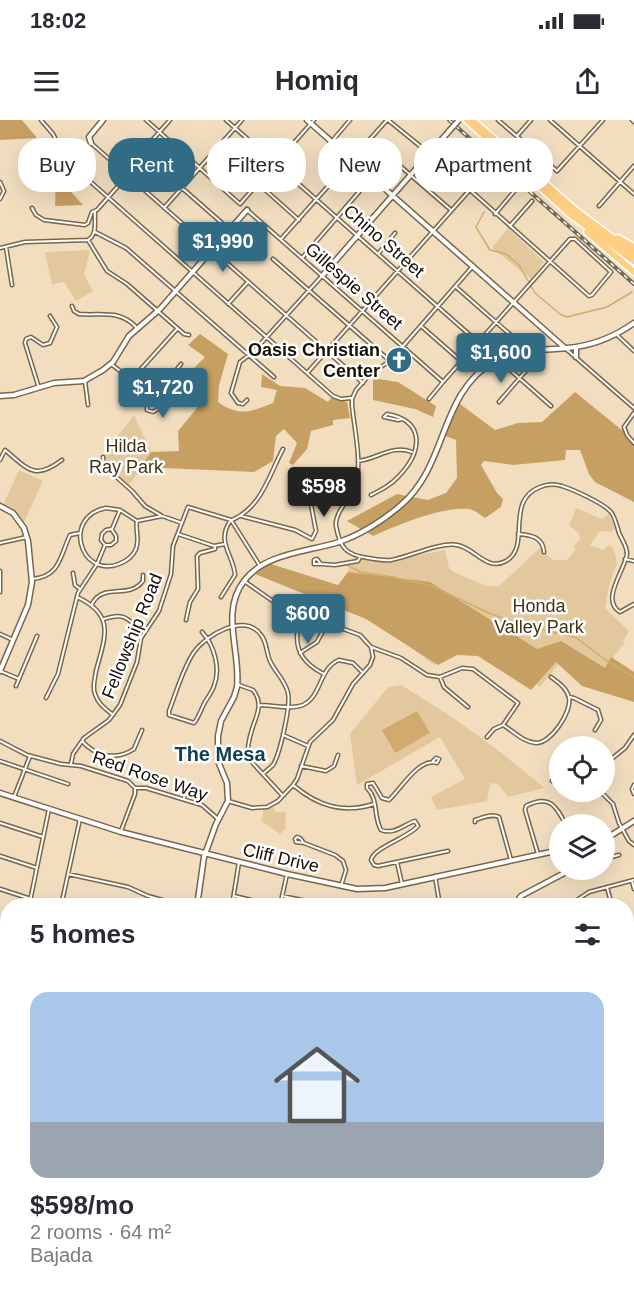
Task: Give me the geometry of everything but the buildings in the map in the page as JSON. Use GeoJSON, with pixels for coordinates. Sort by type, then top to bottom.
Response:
{"type":"FeatureCollection","features":[{"type":"Feature","properties":{"kind":"highway"},"geometry":{"type":"LineString","coordinates":[[467,120],[570,214],[596,241],[634,272]]}},
{"type":"Feature","properties":{"kind":"highway"},"geometry":{"type":"LineString","coordinates":[[473,120],[594,225],[634,254]]}},
{"type":"Feature","properties":{"kind":"highway"},"geometry":{"type":"LineString","coordinates":[[570,214],[634,261]]}},
{"type":"Feature","properties":{"kind":"highway"},"geometry":{"type":"LineString","coordinates":[[594,225],[634,248]]}},
{"type":"Feature","properties":{"kind":"main road"},"geometry":{"type":"LineString","coordinates":[[322,276],[459,120]]}},
{"type":"Feature","properties":{"kind":"main road"},"geometry":{"type":"LineString","coordinates":[[90,138],[102,121]]}},
{"type":"Feature","properties":{"kind":"main road"},"geometry":{"type":"LineString","coordinates":[[311,121],[328,138]]}},
{"type":"Feature","properties":{"kind":"main road"},"geometry":{"type":"LineString","coordinates":[[389,192],[566,348]]}},
{"type":"Feature","properties":{"kind":"main road"},"geometry":{"type":"LineString","coordinates":[[0,396],[55,383],[85,381],[98,374],[111,364],[129,336],[158,311],[247,210]]}},
{"type":"Feature","properties":{"kind":"main road"},"geometry":{"type":"LineString","coordinates":[[198,898],[206,853],[218,819],[228,801],[227,783],[218,757],[219,725],[234,697],[237,685],[232,626],[234,602],[244,581],[260,566],[276,559],[341,541],[390,513],[412,495],[431,464],[456,401],[477,375],[499,361],[524,350],[576,347],[608,337],[612,333],[616,334],[634,323]]}},
{"type":"Feature","properties":{"kind":"main road"},"geometry":{"type":"LineString","coordinates":[[553,349],[556,345],[555,338]]}},
{"type":"Feature","properties":{"kind":"main road"},"geometry":{"type":"LineString","coordinates":[[576,347],[576,357]]}},
{"type":"Feature","properties":{"kind":"main road"},"geometry":{"type":"LineString","coordinates":[[0,506],[20,520],[27,537],[32,579],[28,605],[0,671]]}},
{"type":"Feature","properties":{"kind":"main road","name":"Cliff Drive"},"geometry":{"type":"LineString","coordinates":[[0,795],[14,797],[121,832],[287,874],[341,886],[372,890],[549,852]]}},
{"type":"Feature","properties":{"kind":"main road"},"geometry":{"type":"LineString","coordinates":[[615,832],[634,821]]}},
{"type":"Feature","properties":{"kind":"main road"},"geometry":{"type":"LineString","coordinates":[[520,898],[551,880]]}},
{"type":"Feature","properties":{"kind":"street"},"geometry":{"type":"LineString","coordinates":[[41,120],[53,134],[64,158],[107,197],[336,398],[352,399]]}},
{"type":"Feature","properties":{"kind":"street"},"geometry":{"type":"LineString","coordinates":[[146,120],[207,174]]}},
{"type":"Feature","properties":{"kind":"street"},"geometry":{"type":"LineString","coordinates":[[154,138],[170,120]]}},
{"type":"Feature","properties":{"kind":"street","name":"Chino Street"},"geometry":{"type":"LineString","coordinates":[[226,120],[246,138]]}},
{"type":"Feature","properties":{"kind":"street"},"geometry":{"type":"LineString","coordinates":[[226,138],[242,120]]}},
{"type":"Feature","properties":{"kind":"street"},"geometry":{"type":"LineString","coordinates":[[335,138],[350,120]]}},
{"type":"Feature","properties":{"kind":"street"},"geometry":{"type":"LineString","coordinates":[[372,138],[388,120],[414,141]]}},
{"type":"Feature","properties":{"kind":"street"},"geometry":{"type":"LineString","coordinates":[[498,120],[557,171],[603,120]]}},
{"type":"Feature","properties":{"kind":"street"},"geometry":{"type":"LineString","coordinates":[[516,136],[531,120]]}},
{"type":"Feature","properties":{"kind":"street"},"geometry":{"type":"LineString","coordinates":[[550,120],[634,194]]}},
{"type":"Feature","properties":{"kind":"street"},"geometry":{"type":"LineString","coordinates":[[297,138],[311,121]]}},
{"type":"Feature","properties":{"kind":"street"},"geometry":{"type":"LineString","coordinates":[[96,147],[108,158]]}},
{"type":"Feature","properties":{"kind":"street"},"geometry":{"type":"LineString","coordinates":[[195,174],[207,160]]}},
{"type":"Feature","properties":{"kind":"street"},"geometry":{"type":"LineString","coordinates":[[599,206],[634,166]]}},
{"type":"Feature","properties":{"kind":"street"},"geometry":{"type":"LineString","coordinates":[[402,168],[451,210]]}},
{"type":"Feature","properties":{"kind":"street"},"geometry":{"type":"LineString","coordinates":[[0,182],[4,191],[0,199]]}},
{"type":"Feature","properties":{"kind":"street","name":"Chino Street"},"geometry":{"type":"LineString","coordinates":[[306,191],[550,406]]}},
{"type":"Feature","properties":{"kind":"street"},"geometry":{"type":"LineString","coordinates":[[32,208],[41,219],[84,226],[88,223],[91,213],[112,192]]}},
{"type":"Feature","properties":{"kind":"street"},"geometry":{"type":"LineString","coordinates":[[146,192],[363,383]]}},
{"type":"Feature","properties":{"kind":"street"},"geometry":{"type":"LineString","coordinates":[[164,208],[178,192]]}},
{"type":"Feature","properties":{"kind":"street"},"geometry":{"type":"LineString","coordinates":[[187,192],[230,230]]}},
{"type":"Feature","properties":{"kind":"street"},"geometry":{"type":"LineString","coordinates":[[227,192],[240,204],[250,192]]}},
{"type":"Feature","properties":{"kind":"street"},"geometry":{"type":"LineString","coordinates":[[268,192],[299,220]]}},
{"type":"Feature","properties":{"kind":"street"},"geometry":{"type":"LineString","coordinates":[[281,239],[323,192]]}},
{"type":"Feature","properties":{"kind":"street"},"geometry":{"type":"LineString","coordinates":[[302,258],[358,192]]}},
{"type":"Feature","properties":{"kind":"street"},"geometry":{"type":"LineString","coordinates":[[307,373],[466,192]]}},
{"type":"Feature","properties":{"kind":"street"},"geometry":{"type":"LineString","coordinates":[[429,399],[478,342],[534,280],[549,262],[570,239],[575,239],[611,273],[590,296],[549,262],[470,192]]}},
{"type":"Feature","properties":{"kind":"street"},"geometry":{"type":"LineString","coordinates":[[495,214],[514,192]]}},
{"type":"Feature","properties":{"kind":"street"},"geometry":{"type":"LineString","coordinates":[[509,227],[531,201]]}},
{"type":"Feature","properties":{"kind":"street","name":"Gillespie Street"},"geometry":{"type":"LineString","coordinates":[[247,210],[443,382]]}},
{"type":"Feature","properties":{"kind":"street"},"geometry":{"type":"LineString","coordinates":[[0,248],[25,242],[88,240],[95,232],[95,211]]}},
{"type":"Feature","properties":{"kind":"street"},"geometry":{"type":"LineString","coordinates":[[95,232],[126,248],[274,378]]}},
{"type":"Feature","properties":{"kind":"street"},"geometry":{"type":"LineString","coordinates":[[378,254],[395,233]]}},
{"type":"Feature","properties":{"kind":"street"},"geometry":{"type":"LineString","coordinates":[[88,240],[107,271],[127,284],[177,329],[189,335]]}},
{"type":"Feature","properties":{"kind":"street"},"geometry":{"type":"LineString","coordinates":[[6,247],[12,285]]}},
{"type":"Feature","properties":{"kind":"street"},"geometry":{"type":"LineString","coordinates":[[273,259],[390,361]]}},
{"type":"Feature","properties":{"kind":"street"},"geometry":{"type":"LineString","coordinates":[[473,266],[390,361],[372,373],[352,399],[358,472],[355,485],[336,519],[341,541],[348,552],[360,557],[390,560],[458,545],[474,552],[486,562],[498,564],[507,560],[517,549],[520,510],[528,495],[544,485],[562,486],[611,512],[625,544],[625,559],[612,597],[618,612],[634,604]]}},
{"type":"Feature","properties":{"kind":"street"},"geometry":{"type":"LineString","coordinates":[[247,400],[243,404],[231,396],[238,365],[322,276]]}},
{"type":"Feature","properties":{"kind":"street"},"geometry":{"type":"LineString","coordinates":[[228,304],[248,282]]}},
{"type":"Feature","properties":{"kind":"street"},"geometry":{"type":"LineString","coordinates":[[455,286],[522,345],[524,350]]}},
{"type":"Feature","properties":{"kind":"street"},"geometry":{"type":"LineString","coordinates":[[72,306],[79,314],[108,313],[121,316],[137,328]]}},
{"type":"Feature","properties":{"kind":"street"},"geometry":{"type":"LineString","coordinates":[[39,388],[25,343],[31,337],[43,345],[50,343],[57,327],[50,316]]}},
{"type":"Feature","properties":{"kind":"street"},"geometry":{"type":"LineString","coordinates":[[421,326],[461,362]]}},
{"type":"Feature","properties":{"kind":"street"},"geometry":{"type":"LineString","coordinates":[[130,380],[177,329]]}},
{"type":"Feature","properties":{"kind":"street"},"geometry":{"type":"LineString","coordinates":[[616,334],[634,351]]}},
{"type":"Feature","properties":{"kind":"street"},"geometry":{"type":"LineString","coordinates":[[566,348],[634,408]]}},
{"type":"Feature","properties":{"kind":"street"},"geometry":{"type":"LineString","coordinates":[[499,402],[537,358],[537,349]]}},
{"type":"Feature","properties":{"kind":"street"},"geometry":{"type":"LineString","coordinates":[[111,364],[130,380],[147,403],[147,410],[153,412],[167,404],[180,402],[186,396]]}},
{"type":"Feature","properties":{"kind":"street"},"geometry":{"type":"LineString","coordinates":[[147,403],[152,401],[181,364]]}},
{"type":"Feature","properties":{"kind":"street"},"geometry":{"type":"LineString","coordinates":[[85,381],[88,405]]}},
{"type":"Feature","properties":{"kind":"street"},"geometry":{"type":"LineString","coordinates":[[634,413],[624,427],[634,443]]}},
{"type":"Feature","properties":{"kind":"street"},"geometry":{"type":"LineString","coordinates":[[371,495],[398,478],[413,452],[417,440],[416,431],[411,424],[402,418],[399,416],[387,414],[384,417],[398,420],[402,418]]}},
{"type":"Feature","properties":{"kind":"street"},"geometry":{"type":"LineString","coordinates":[[630,418],[634,421]]}},
{"type":"Feature","properties":{"kind":"street"},"geometry":{"type":"LineString","coordinates":[[221,597],[234,577],[234,569],[225,544],[227,526],[231,520],[249,509],[264,492],[283,449]]}},
{"type":"Feature","properties":{"kind":"street"},"geometry":{"type":"LineString","coordinates":[[358,460],[372,459],[393,450],[402,449],[413,452]]}},
{"type":"Feature","properties":{"kind":"street"},"geometry":{"type":"LineString","coordinates":[[0,460],[3,451],[6,450],[27,469],[41,472],[62,460]]}},
{"type":"Feature","properties":{"kind":"street"},"geometry":{"type":"LineString","coordinates":[[103,457],[102,463],[105,467],[145,506],[162,516],[182,523],[188,507],[231,520],[260,566]]}},
{"type":"Feature","properties":{"kind":"street"},"geometry":{"type":"LineString","coordinates":[[309,494],[316,531],[312,539],[315,549]]}},
{"type":"Feature","properties":{"kind":"street"},"geometry":{"type":"LineString","coordinates":[[312,502],[330,499]]}},
{"type":"Feature","properties":{"kind":"street"},"geometry":{"type":"LineString","coordinates":[[137,521],[138,543],[133,555],[127,560],[115,566],[97,564],[83,551],[80,533],[83,523],[94,512],[106,508],[120,510],[137,521],[162,516]]}},
{"type":"Feature","properties":{"kind":"street"},"geometry":{"type":"LineString","coordinates":[[112,529],[120,510]]}},
{"type":"Feature","properties":{"kind":"street"},"geometry":{"type":"LineString","coordinates":[[240,516],[295,530],[312,539]]}},
{"type":"Feature","properties":{"kind":"street","name":"Fellowship Road"},"geometry":{"type":"LineString","coordinates":[[71,764],[73,754],[82,741],[113,715],[129,681],[136,662],[140,640],[158,614],[172,570],[172,552],[182,523]]}},
{"type":"Feature","properties":{"kind":"street"},"geometry":{"type":"LineString","coordinates":[[105,545],[101,539],[102,534],[112,529]]}},
{"type":"Feature","properties":{"kind":"street"},"geometry":{"type":"LineString","coordinates":[[105,545],[111,545],[116,540],[112,529]]}},
{"type":"Feature","properties":{"kind":"street"},"geometry":{"type":"LineString","coordinates":[[32,579],[46,576],[53,571],[70,535],[80,533]]}},
{"type":"Feature","properties":{"kind":"street"},"geometry":{"type":"LineString","coordinates":[[178,534],[215,546],[225,544]]}},
{"type":"Feature","properties":{"kind":"street"},"geometry":{"type":"LineString","coordinates":[[518,534],[539,540],[544,552]]}},
{"type":"Feature","properties":{"kind":"street"},"geometry":{"type":"LineString","coordinates":[[0,543],[27,537]]}},
{"type":"Feature","properties":{"kind":"street"},"geometry":{"type":"LineString","coordinates":[[46,698],[58,674],[80,589],[97,564],[105,545]]}},
{"type":"Feature","properties":{"kind":"street"},"geometry":{"type":"LineString","coordinates":[[186,620],[190,602],[198,586],[197,556],[215,549],[215,546]]}},
{"type":"Feature","properties":{"kind":"street"},"geometry":{"type":"LineString","coordinates":[[321,564],[356,562],[360,557]]}},
{"type":"Feature","properties":{"kind":"street"},"geometry":{"type":"LineString","coordinates":[[625,559],[634,561]]}},
{"type":"Feature","properties":{"kind":"street"},"geometry":{"type":"LineString","coordinates":[[0,572],[0,591]]}},
{"type":"Feature","properties":{"kind":"street"},"geometry":{"type":"LineString","coordinates":[[73,573],[75,585],[80,589]]}},
{"type":"Feature","properties":{"kind":"street"},"geometry":{"type":"LineString","coordinates":[[92,604],[102,594],[128,592],[136,589],[143,575]]}},
{"type":"Feature","properties":{"kind":"street"},"geometry":{"type":"LineString","coordinates":[[244,581],[280,606],[328,622],[362,637],[371,646],[401,658],[427,675],[440,677],[462,668],[471,668],[520,703],[503,725],[494,729],[487,737]]}},
{"type":"Feature","properties":{"kind":"street"},"geometry":{"type":"LineString","coordinates":[[77,597],[92,604],[104,619],[105,633],[94,690],[100,703],[113,715]]}},
{"type":"Feature","properties":{"kind":"street"},"geometry":{"type":"LineString","coordinates":[[302,613],[296,635],[300,652],[315,669],[324,674]]}},
{"type":"Feature","properties":{"kind":"street"},"geometry":{"type":"LineString","coordinates":[[104,619],[115,615],[124,616],[145,632]]}},
{"type":"Feature","properties":{"kind":"street"},"geometry":{"type":"LineString","coordinates":[[300,652],[317,642],[328,622]]}},
{"type":"Feature","properties":{"kind":"street"},"geometry":{"type":"LineString","coordinates":[[202,632],[208,640],[214,653],[216,680],[196,722],[191,724],[171,717],[169,711],[193,654],[208,640],[222,629],[232,626],[251,627],[263,637],[269,659],[286,687],[288,706],[274,763],[262,774]]}},
{"type":"Feature","properties":{"kind":"street"},"geometry":{"type":"LineString","coordinates":[[0,634],[13,640]]}},
{"type":"Feature","properties":{"kind":"street"},"geometry":{"type":"LineString","coordinates":[[16,686],[37,636]]}},
{"type":"Feature","properties":{"kind":"street"},"geometry":{"type":"LineString","coordinates":[[228,801],[257,808],[271,805],[283,796],[293,785],[312,739],[333,720],[352,684],[372,660],[371,646]]}},
{"type":"Feature","properties":{"kind":"street"},"geometry":{"type":"LineString","coordinates":[[260,705],[302,705],[309,701],[333,663],[343,660],[353,663],[363,673]]}},
{"type":"Feature","properties":{"kind":"street"},"geometry":{"type":"LineString","coordinates":[[0,671],[19,679]]}},
{"type":"Feature","properties":{"kind":"street"},"geometry":{"type":"LineString","coordinates":[[440,677],[444,687],[468,706]]}},
{"type":"Feature","properties":{"kind":"street"},"geometry":{"type":"LineString","coordinates":[[551,677],[563,687],[569,697],[598,710],[601,720],[595,730]]}},
{"type":"Feature","properties":{"kind":"street"},"geometry":{"type":"LineString","coordinates":[[237,685],[253,690],[260,705],[249,740],[247,758]]}},
{"type":"Feature","properties":{"kind":"street"},"geometry":{"type":"LineString","coordinates":[[503,725],[526,741],[544,741],[551,736],[566,713],[569,697]]}},
{"type":"Feature","properties":{"kind":"street"},"geometry":{"type":"LineString","coordinates":[[82,741],[94,753],[107,756],[119,755],[134,749],[142,730]]}},
{"type":"Feature","properties":{"kind":"street"},"geometry":{"type":"LineString","coordinates":[[282,735],[308,746]]}},
{"type":"Feature","properties":{"kind":"street"},"geometry":{"type":"LineString","coordinates":[[615,756],[625,748],[634,735]]}},
{"type":"Feature","properties":{"kind":"street"},"geometry":{"type":"LineString","coordinates":[[0,741],[30,756],[71,764]]}},
{"type":"Feature","properties":{"kind":"street"},"geometry":{"type":"LineString","coordinates":[[301,766],[326,771],[334,766],[338,755]]}},
{"type":"Feature","properties":{"kind":"street"},"geometry":{"type":"LineString","coordinates":[[14,797],[30,756]]}},
{"type":"Feature","properties":{"kind":"street"},"geometry":{"type":"LineString","coordinates":[[218,757],[247,758],[283,796]]}},
{"type":"Feature","properties":{"kind":"street"},"geometry":{"type":"LineString","coordinates":[[0,761],[68,784]]}},
{"type":"Feature","properties":{"kind":"street"},"geometry":{"type":"LineString","coordinates":[[433,761],[420,766],[388,801],[382,798],[374,784],[368,783],[367,788],[374,796],[376,818],[381,830],[392,832],[413,821],[418,823],[415,829],[374,853],[371,859],[376,866],[448,851]]}},
{"type":"Feature","properties":{"kind":"street","name":"Red Rose Way"},"geometry":{"type":"LineString","coordinates":[[71,764],[129,781],[135,788],[146,788],[205,806],[218,819]]}},
{"type":"Feature","properties":{"kind":"street"},"geometry":{"type":"LineString","coordinates":[[183,782],[184,799]]}},
{"type":"Feature","properties":{"kind":"street"},"geometry":{"type":"LineString","coordinates":[[293,785],[314,801],[328,807],[349,809],[375,804]]}},
{"type":"Feature","properties":{"kind":"street"},"geometry":{"type":"LineString","coordinates":[[634,785],[632,789],[634,794]]}},
{"type":"Feature","properties":{"kind":"street"},"geometry":{"type":"LineString","coordinates":[[121,832],[135,794],[135,788]]}},
{"type":"Feature","properties":{"kind":"street"},"geometry":{"type":"LineString","coordinates":[[538,854],[525,810],[527,805],[541,801],[552,803],[560,814]]}},
{"type":"Feature","properties":{"kind":"street"},"geometry":{"type":"LineString","coordinates":[[611,802],[629,841],[634,845]]}},
{"type":"Feature","properties":{"kind":"street"},"geometry":{"type":"LineString","coordinates":[[31,898],[49,808]]}},
{"type":"Feature","properties":{"kind":"street"},"geometry":{"type":"LineString","coordinates":[[475,822],[484,817],[494,815],[499,817],[511,860]]}},
{"type":"Feature","properties":{"kind":"street"},"geometry":{"type":"LineString","coordinates":[[63,898],[80,819]]}},
{"type":"Feature","properties":{"kind":"street"},"geometry":{"type":"LineString","coordinates":[[0,823],[43,837]]}},
{"type":"Feature","properties":{"kind":"street"},"geometry":{"type":"LineString","coordinates":[[304,843],[343,861],[346,870],[341,886]]}},
{"type":"Feature","properties":{"kind":"street"},"geometry":{"type":"LineString","coordinates":[[615,856],[619,855]]}},
{"type":"Feature","properties":{"kind":"street"},"geometry":{"type":"LineString","coordinates":[[0,856],[37,868]]}},
{"type":"Feature","properties":{"kind":"street"},"geometry":{"type":"LineString","coordinates":[[239,862],[234,896],[242,898]]}},
{"type":"Feature","properties":{"kind":"street"},"geometry":{"type":"LineString","coordinates":[[397,862],[402,884]]}},
{"type":"Feature","properties":{"kind":"street"},"geometry":{"type":"LineString","coordinates":[[68,874],[128,887],[154,898]]}},
{"type":"Feature","properties":{"kind":"street"},"geometry":{"type":"LineString","coordinates":[[287,874],[282,896],[292,898]]}},
{"type":"Feature","properties":{"kind":"street"},"geometry":{"type":"LineString","coordinates":[[435,876],[439,898]]}},
{"type":"Feature","properties":{"kind":"street"},"geometry":{"type":"LineString","coordinates":[[580,898],[589,892],[633,880],[634,889]]}},
{"type":"Feature","properties":{"kind":"street"},"geometry":{"type":"LineString","coordinates":[[607,887],[610,898]]}},
{"type":"Feature","properties":{"kind":"street"},"geometry":{"type":"LineString","coordinates":[[0,889],[28,898]]}},
{"type":"Feature","properties":{"kind":"green space"},"geometry":{"type":"Polygon","coordinates":[[[508,228],[544,262],[531,279],[492,248],[508,228]]]}},
{"type":"Feature","properties":{"kind":"green space"},"geometry":{"type":"Polygon","coordinates":[[[90,250],[84,275],[93,291],[76,301],[64,282],[52,284],[45,252],[90,250]]]}},
{"type":"Feature","properties":{"kind":"green space","name":"Hilda Ray Park"},"geometry":{"type":"Polygon","coordinates":[[[134,415],[151,452],[128,487],[102,461],[112,443],[134,415]]]}},
{"type":"Feature","properties":{"kind":"green space"},"geometry":{"type":"Polygon","coordinates":[[[19,470],[43,481],[24,522],[15,512],[3,505],[19,470]]]}},
{"type":"Feature","properties":{"kind":"green space","name":"Honda Valley Park"},"geometry":{"type":"Polygon","coordinates":[[[576,508],[602,519],[609,514],[615,528],[611,532],[600,531],[590,545],[603,550],[609,545],[614,549],[617,564],[610,582],[605,608],[629,631],[623,641],[625,643],[609,662],[634,677],[561,661],[540,687],[462,635],[434,665],[337,592],[355,557],[384,562],[445,550],[449,568],[452,571],[486,586],[499,586],[540,548],[553,560],[567,560],[576,549],[573,546],[580,540],[579,533],[569,526],[576,508]]]}},
{"type":"Feature","properties":{"kind":"green space"},"geometry":{"type":"Polygon","coordinates":[[[401,685],[475,733],[544,788],[508,797],[498,784],[490,783],[487,801],[437,810],[431,797],[465,779],[440,737],[357,785],[350,734],[388,687],[401,685]]]}},
{"type":"Feature","properties":{"kind":"green space"},"geometry":{"type":"Polygon","coordinates":[[[274,807],[275,812],[286,812],[285,829],[280,834],[260,820],[263,818],[263,809],[274,807]]]}},
{"type":"Feature","properties":{"kind":"shaded area"},"geometry":{"type":"Polygon","coordinates":[[[0,120],[22,120],[37,138],[18,138],[0,140],[0,120]]]}},
{"type":"Feature","properties":{"kind":"shaded area"},"geometry":{"type":"Polygon","coordinates":[[[55,192],[71,192],[83,205],[55,206],[55,192]]]}},
{"type":"Feature","properties":{"kind":"shaded area"},"geometry":{"type":"Polygon","coordinates":[[[200,334],[228,354],[219,385],[218,402],[225,407],[245,412],[273,403],[277,390],[261,387],[262,374],[280,386],[305,388],[328,402],[331,398],[347,402],[350,418],[333,420],[333,425],[311,431],[307,449],[293,465],[289,463],[297,443],[284,429],[276,436],[273,461],[254,472],[141,467],[151,452],[179,451],[178,431],[197,408],[206,374],[194,368],[205,357],[188,345],[200,334]]]}},
{"type":"Feature","properties":{"kind":"shaded area"},"geometry":{"type":"Polygon","coordinates":[[[373,378],[398,382],[436,406],[433,417],[415,409],[373,400],[373,378]]]}},
{"type":"Feature","properties":{"kind":"shaded area"},"geometry":{"type":"Polygon","coordinates":[[[575,392],[634,440],[634,502],[595,482],[589,474],[580,450],[566,450],[565,460],[513,465],[484,461],[481,465],[503,499],[501,507],[485,518],[469,509],[446,510],[373,536],[347,521],[397,494],[428,500],[446,493],[457,478],[456,440],[443,435],[456,401],[495,430],[518,423],[542,422],[575,392]]]}},
{"type":"Feature","properties":{"kind":"shaded area"},"geometry":{"type":"Polygon","coordinates":[[[271,564],[338,585],[348,572],[430,582],[537,649],[561,641],[605,668],[611,657],[634,672],[634,702],[582,686],[556,662],[531,690],[478,656],[457,655],[438,665],[366,619],[255,574],[271,564]]]}},
{"type":"Feature","properties":{"kind":"shaded area"},"geometry":{"type":"Polygon","coordinates":[[[417,711],[430,733],[395,753],[382,730],[417,711]]]}},
{"type":"Feature","properties":{"kind":"waterway"},"geometry":{"type":"LineString","coordinates":[[484,212],[476,227],[490,250],[506,254],[519,265],[535,293],[560,314],[567,317],[607,307],[632,292]]}},
{"type":"Feature","properties":{"kind":"waterway"},"geometry":{"type":"LineString","coordinates":[[347,565],[360,572],[432,586],[491,614],[523,625],[577,638],[604,659],[634,677]]}},
{"type":"Feature","properties":{"kind":"railway"},"geometry":{"type":"LineString","coordinates":[[449,120],[634,284]]}},
{"type":"Feature","properties":{"kind":"place","name":"Oasis Christian Center"},"geometry":{"type":"Point","coordinates":[399,360]}},
{"type":"Feature","properties":{"kind":"district","name":"The Mesa"},"geometry":{"type":"Point","coordinates":[220,754]}}]}
